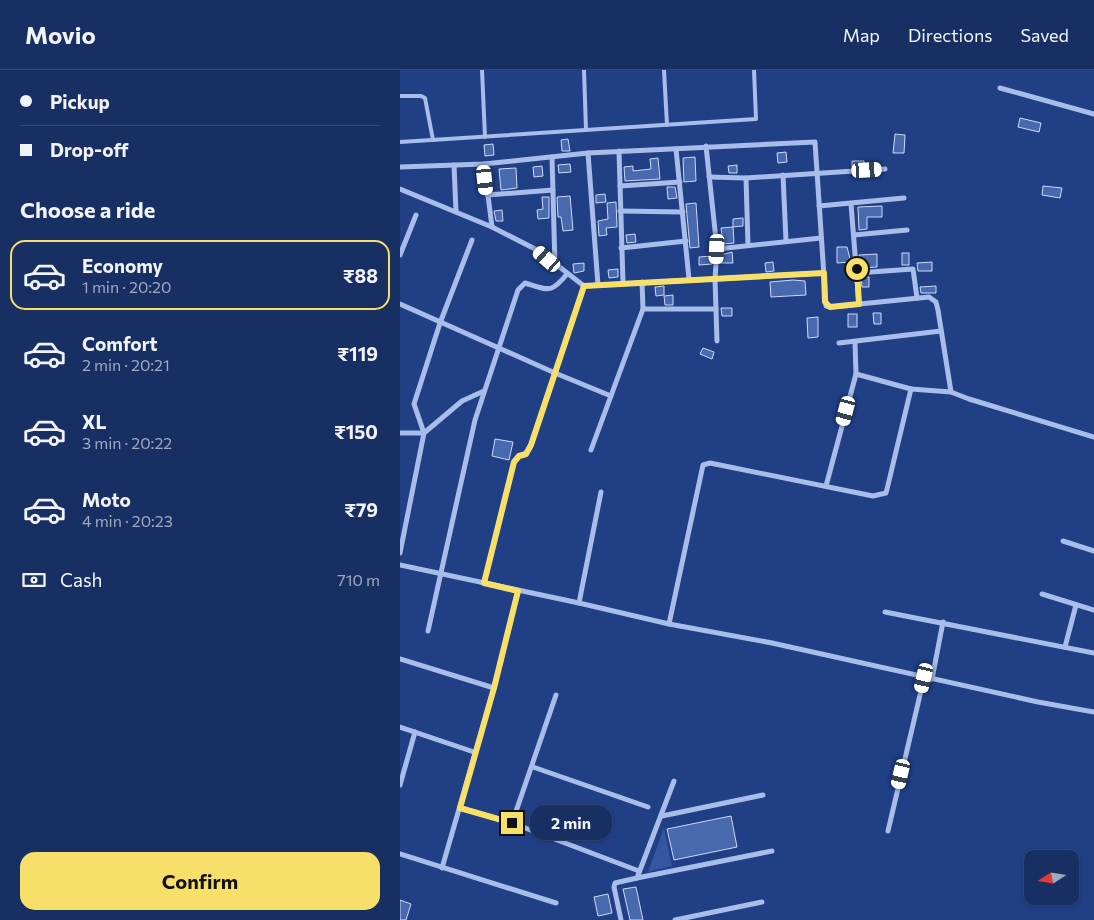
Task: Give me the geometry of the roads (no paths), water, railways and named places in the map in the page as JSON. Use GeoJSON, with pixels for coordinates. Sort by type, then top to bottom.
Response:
{"type":"FeatureCollection","features":[{"type":"Feature","properties":{"kind":"street"},"geometry":{"type":"LineString","coordinates":[[1000,88],[1094,114]]}},
{"type":"Feature","properties":{"kind":"street"},"geometry":{"type":"LineString","coordinates":[[400,167],[484,164],[588,153],[815,142],[826,306],[929,297],[936,302],[951,392]]}},
{"type":"Feature","properties":{"kind":"street"},"geometry":{"type":"LineString","coordinates":[[706,146],[717,249],[715,279],[717,341]]}},
{"type":"Feature","properties":{"kind":"street"},"geometry":{"type":"LineString","coordinates":[[676,149],[689,279]]}},
{"type":"Feature","properties":{"kind":"street"},"geometry":{"type":"LineString","coordinates":[[619,152],[623,283]]}},
{"type":"Feature","properties":{"kind":"street"},"geometry":{"type":"LineString","coordinates":[[588,153],[598,285]]}},
{"type":"Feature","properties":{"kind":"street"},"geometry":{"type":"LineString","coordinates":[[552,157],[556,266]]}},
{"type":"Feature","properties":{"kind":"street"},"geometry":{"type":"LineString","coordinates":[[484,164],[492,227]]}},
{"type":"Feature","properties":{"kind":"street"},"geometry":{"type":"LineString","coordinates":[[454,165],[456,212]]}},
{"type":"Feature","properties":{"kind":"street"},"geometry":{"type":"LineString","coordinates":[[709,177],[746,178],[885,169]]}},
{"type":"Feature","properties":{"kind":"street"},"geometry":{"type":"LineString","coordinates":[[783,175],[786,241]]}},
{"type":"Feature","properties":{"kind":"street"},"geometry":{"type":"LineString","coordinates":[[746,178],[748,245]]}},
{"type":"Feature","properties":{"kind":"street"},"geometry":{"type":"LineString","coordinates":[[620,186],[680,182]]}},
{"type":"Feature","properties":{"kind":"street"},"geometry":{"type":"LineString","coordinates":[[400,189],[492,227],[539,251],[584,286],[824,273]]}},
{"type":"Feature","properties":{"kind":"street"},"geometry":{"type":"LineString","coordinates":[[487,195],[553,190]]}},
{"type":"Feature","properties":{"kind":"street"},"geometry":{"type":"LineString","coordinates":[[819,206],[904,198]]}},
{"type":"Feature","properties":{"kind":"street"},"geometry":{"type":"LineString","coordinates":[[851,204],[859,304]]}},
{"type":"Feature","properties":{"kind":"street"},"geometry":{"type":"LineString","coordinates":[[620,212],[683,212]]}},
{"type":"Feature","properties":{"kind":"street"},"geometry":{"type":"LineString","coordinates":[[400,256],[416,215]]}},
{"type":"Feature","properties":{"kind":"street"},"geometry":{"type":"LineString","coordinates":[[854,235],[907,230]]}},
{"type":"Feature","properties":{"kind":"street"},"geometry":{"type":"LineString","coordinates":[[717,249],[821,238]]}},
{"type":"Feature","properties":{"kind":"street"},"geometry":{"type":"LineString","coordinates":[[400,554],[424,433],[414,404],[440,323],[472,240]]}},
{"type":"Feature","properties":{"kind":"street"},"geometry":{"type":"LineString","coordinates":[[622,248],[686,240]]}},
{"type":"Feature","properties":{"kind":"street"},"geometry":{"type":"LineString","coordinates":[[857,273],[914,269],[917,298]]}},
{"type":"Feature","properties":{"kind":"street"},"geometry":{"type":"LineString","coordinates":[[428,632],[484,391],[521,286],[525,283],[543,290],[551,289],[557,286],[567,274]]}},
{"type":"Feature","properties":{"kind":"street"},"geometry":{"type":"LineString","coordinates":[[590,450],[643,309],[642,282]]}},
{"type":"Feature","properties":{"kind":"street"},"geometry":{"type":"LineString","coordinates":[[484,583],[514,462],[519,456],[526,454],[531,445],[584,286]]}},
{"type":"Feature","properties":{"kind":"street"},"geometry":{"type":"LineString","coordinates":[[400,304],[611,396]]}},
{"type":"Feature","properties":{"kind":"street"},"geometry":{"type":"LineString","coordinates":[[643,309],[716,309]]}},
{"type":"Feature","properties":{"kind":"street"},"geometry":{"type":"LineString","coordinates":[[839,343],[941,331]]}},
{"type":"Feature","properties":{"kind":"street"},"geometry":{"type":"LineString","coordinates":[[826,486],[856,374],[855,342]]}},
{"type":"Feature","properties":{"kind":"street"},"geometry":{"type":"LineString","coordinates":[[856,374],[912,389],[951,392],[1094,436]]}},
{"type":"Feature","properties":{"kind":"street"},"geometry":{"type":"LineString","coordinates":[[669,624],[703,466],[710,463],[873,496],[886,492],[912,389]]}},
{"type":"Feature","properties":{"kind":"street"},"geometry":{"type":"LineString","coordinates":[[400,433],[424,433],[462,401],[484,391]]}},
{"type":"Feature","properties":{"kind":"street"},"geometry":{"type":"LineString","coordinates":[[579,603],[601,492]]}},
{"type":"Feature","properties":{"kind":"street"},"geometry":{"type":"LineString","coordinates":[[1063,541],[1094,551]]}},
{"type":"Feature","properties":{"kind":"street"},"geometry":{"type":"LineString","coordinates":[[400,565],[669,624],[1094,712]]}},
{"type":"Feature","properties":{"kind":"street"},"geometry":{"type":"LineString","coordinates":[[442,868],[494,688],[518,591]]}},
{"type":"Feature","properties":{"kind":"street"},"geometry":{"type":"LineString","coordinates":[[1042,594],[1094,610]]}},
{"type":"Feature","properties":{"kind":"street"},"geometry":{"type":"LineString","coordinates":[[1065,647],[1076,605]]}},
{"type":"Feature","properties":{"kind":"street"},"geometry":{"type":"LineString","coordinates":[[885,612],[1094,653]]}},
{"type":"Feature","properties":{"kind":"street"},"geometry":{"type":"LineString","coordinates":[[932,679],[943,622]]}},
{"type":"Feature","properties":{"kind":"street"},"geometry":{"type":"LineString","coordinates":[[400,659],[494,688]]}},
{"type":"Feature","properties":{"kind":"street"},"geometry":{"type":"LineString","coordinates":[[888,831],[924,678]]}},
{"type":"Feature","properties":{"kind":"street"},"geometry":{"type":"LineString","coordinates":[[512,823],[533,767],[556,695]]}},
{"type":"Feature","properties":{"kind":"street"},"geometry":{"type":"LineString","coordinates":[[400,727],[474,752]]}},
{"type":"Feature","properties":{"kind":"street"},"geometry":{"type":"LineString","coordinates":[[400,785],[415,732]]}},
{"type":"Feature","properties":{"kind":"street"},"geometry":{"type":"LineString","coordinates":[[533,767],[648,807]]}},
{"type":"Feature","properties":{"kind":"street"},"geometry":{"type":"LineString","coordinates":[[636,878],[662,816],[674,781]]}},
{"type":"Feature","properties":{"kind":"street"},"geometry":{"type":"LineString","coordinates":[[662,816],[763,795]]}},
{"type":"Feature","properties":{"kind":"street"},"geometry":{"type":"LineString","coordinates":[[460,808],[512,823],[639,871]]}},
{"type":"Feature","properties":{"kind":"street"},"geometry":{"type":"LineString","coordinates":[[621,920],[614,886],[619,881],[772,851]]}},
{"type":"Feature","properties":{"kind":"street"},"geometry":{"type":"LineString","coordinates":[[400,854],[556,903]]}},
{"type":"Feature","properties":{"kind":"street"},"geometry":{"type":"LineString","coordinates":[[676,920],[762,902]]}},
{"type":"Feature","properties":{"kind":"lane"},"geometry":{"type":"LineString","coordinates":[[482,70],[485,136]]}},
{"type":"Feature","properties":{"kind":"lane"},"geometry":{"type":"LineString","coordinates":[[584,70],[586,130]]}},
{"type":"Feature","properties":{"kind":"lane"},"geometry":{"type":"LineString","coordinates":[[664,70],[666,125]]}},
{"type":"Feature","properties":{"kind":"lane"},"geometry":{"type":"LineString","coordinates":[[400,142],[756,119],[754,70]]}},
{"type":"Feature","properties":{"kind":"lane"},"geometry":{"type":"LineString","coordinates":[[400,96],[421,96],[425,98],[433,140]]}}]}
